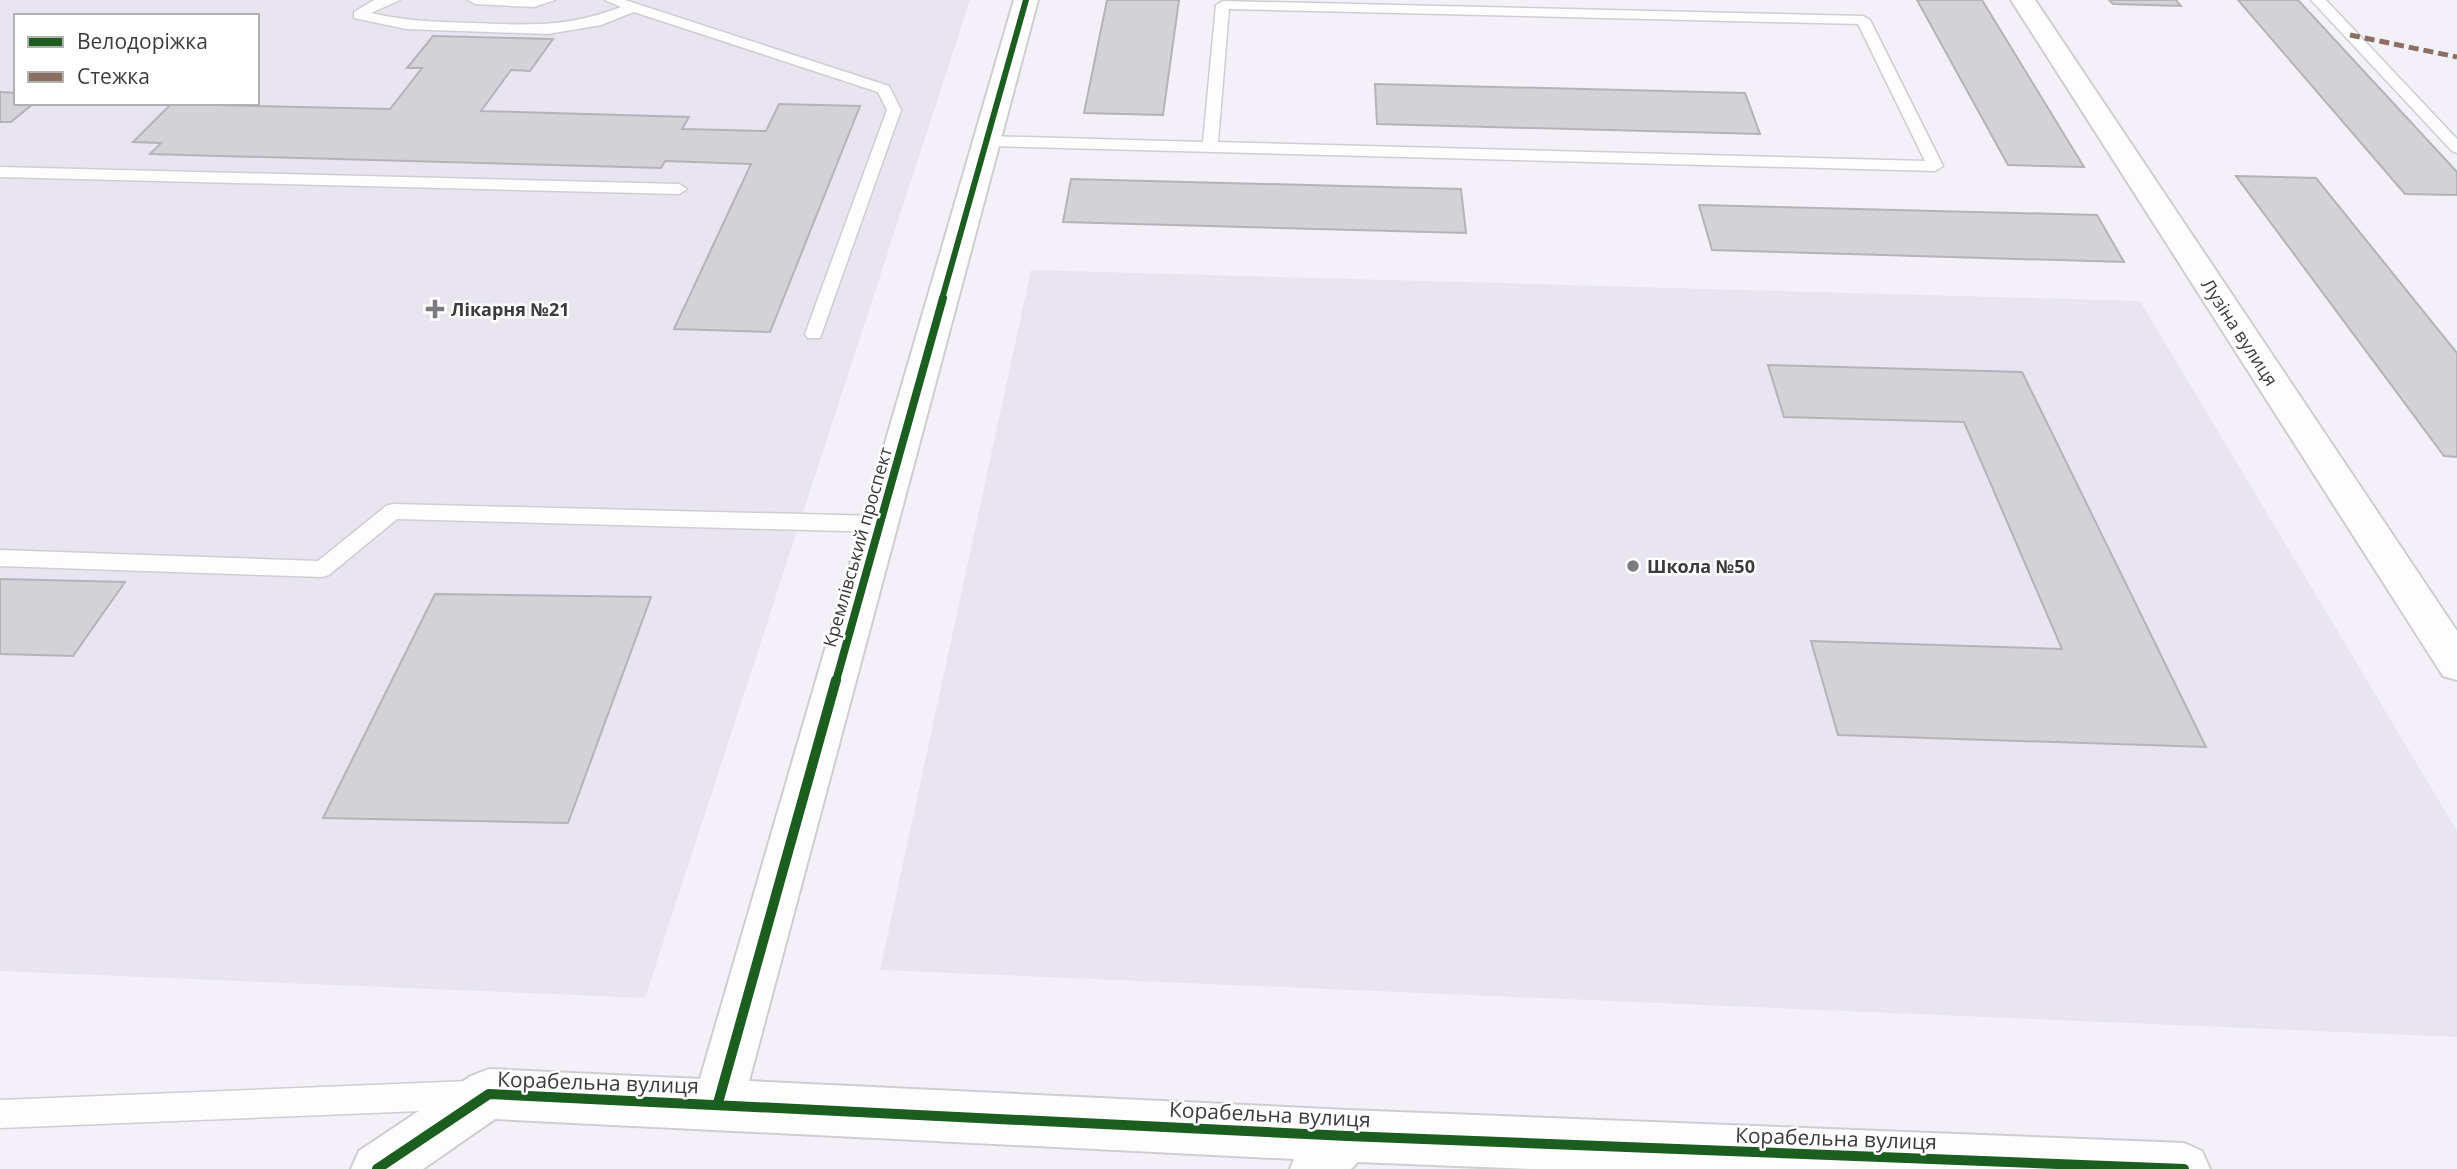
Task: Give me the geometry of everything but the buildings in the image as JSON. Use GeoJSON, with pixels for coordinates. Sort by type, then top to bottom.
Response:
{"type":"FeatureCollection","features":[{"type":"Feature","properties":{"kind":"street","name":"Кремлівський проспект"},"geometry":{"type":"LineString","coordinates":[[718,1103],[1026,0]]}},
{"type":"Feature","properties":{"kind":"street","name":"Лузіна вулиця"},"geometry":{"type":"LineString","coordinates":[[2023,0],[2457,664]]}},
{"type":"Feature","properties":{"kind":"street","name":"Корабельна вулиця"},"geometry":{"type":"LineString","coordinates":[[377,1169],[489,1094],[718,1103],[1332,1153],[2184,1169]]}},
{"type":"Feature","properties":{"kind":"lane"},"geometry":{"type":"LineString","coordinates":[[393,0],[379,3],[359,15],[406,25],[548,30],[596,22],[634,7]]}},
{"type":"Feature","properties":{"kind":"lane"},"geometry":{"type":"LineString","coordinates":[[475,0],[534,3],[548,0]]}},
{"type":"Feature","properties":{"kind":"lane"},"geometry":{"type":"LineString","coordinates":[[612,0],[884,89],[894,110],[814,334]]}},
{"type":"Feature","properties":{"kind":"lane"},"geometry":{"type":"LineString","coordinates":[[2318,0],[2457,148]]}},
{"type":"Feature","properties":{"kind":"lane"},"geometry":{"type":"LineString","coordinates":[[986,141],[1210,147],[1935,166],[1863,20],[1223,3],[1210,147]]}},
{"type":"Feature","properties":{"kind":"lane"},"geometry":{"type":"LineString","coordinates":[[0,172],[679,189]]}},
{"type":"Feature","properties":{"kind":"lane"},"geometry":{"type":"LineString","coordinates":[[0,558],[321,569],[393,511],[880,524]]}},
{"type":"Feature","properties":{"kind":"lane"},"geometry":{"type":"LineString","coordinates":[[0,1114],[489,1094]]}},
{"type":"Feature","properties":{"kind":"shaded area","name":"Лікарня №21"},"geometry":{"type":"Polygon","coordinates":[[[0,0],[970,0],[645,998],[0,971],[0,0]]]}},
{"type":"Feature","properties":{"kind":"shaded area","name":"Школа №50"},"geometry":{"type":"Polygon","coordinates":[[[1031,270],[2140,301],[2457,831],[2457,1037],[880,970],[1031,270]]]}},
{"type":"Feature","properties":{"kind":"marked path"},"geometry":{"type":"LineString","coordinates":[[2350,35],[2457,57]]}},
{"type":"Feature","properties":{"kind":"cycle path"},"geometry":{"type":"LineString","coordinates":[[718,1103],[1026,0]]}},
{"type":"Feature","properties":{"kind":"cycle path"},"geometry":{"type":"LineString","coordinates":[[377,1169],[489,1094],[1347,1136],[2184,1169]]}},
{"type":"Feature","properties":{"kind":"place","name":"Лікарня №21"},"geometry":{"type":"Point","coordinates":[435,309]}},
{"type":"Feature","properties":{"kind":"place","name":"Школа №50"},"geometry":{"type":"Point","coordinates":[1633,566]}}]}
